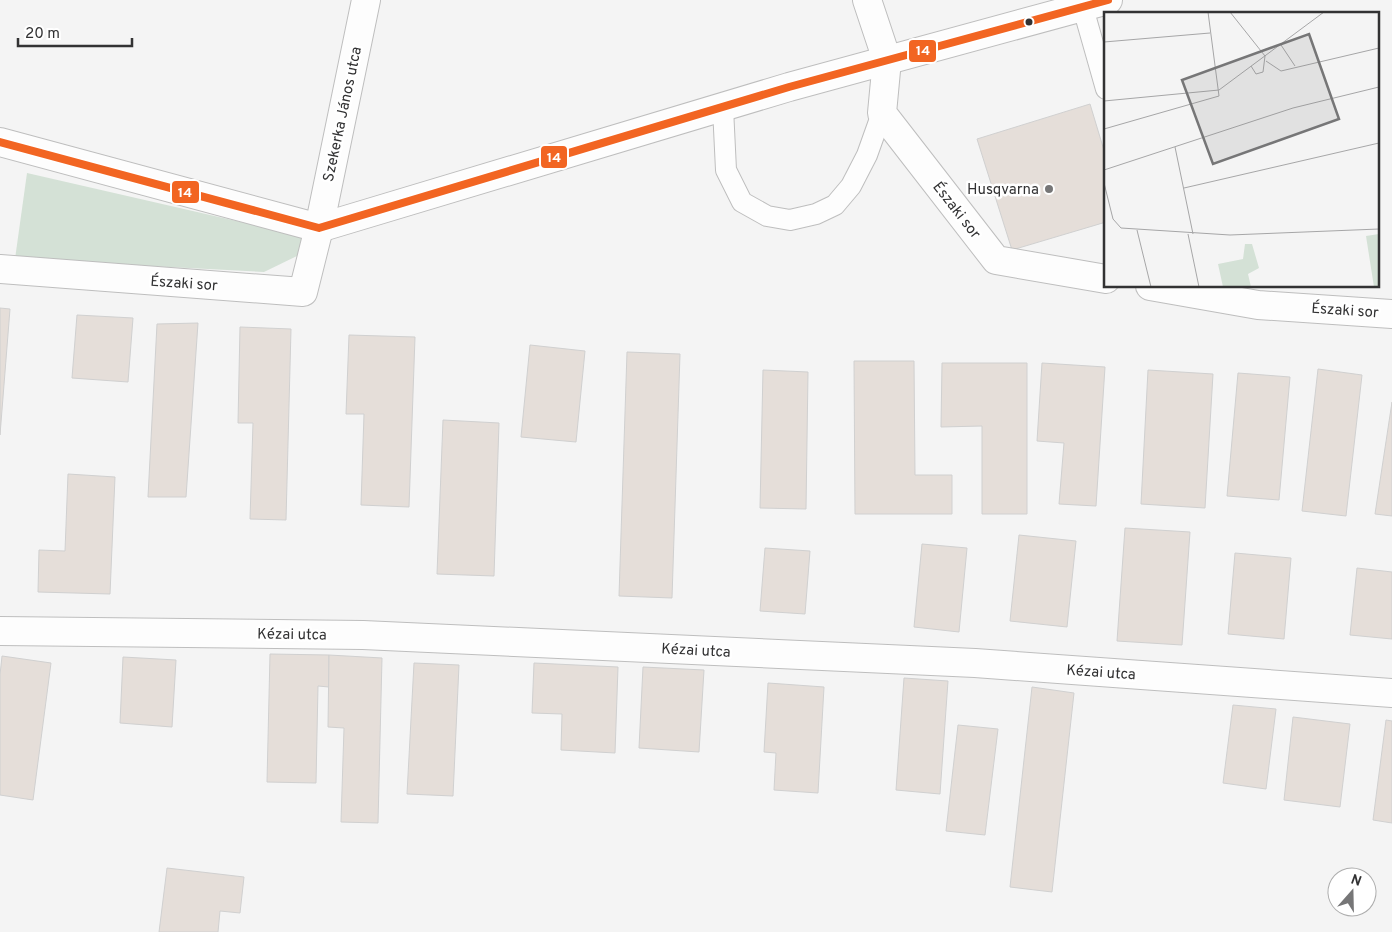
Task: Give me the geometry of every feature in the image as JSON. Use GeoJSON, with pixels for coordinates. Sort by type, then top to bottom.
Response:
{"type":"FeatureCollection","features":[{"type":"Feature","properties":{"kind":"street","name":"Szekerka János utca"},"geometry":{"type":"LineString","coordinates":[[319,228],[366,0]]}},
{"type":"Feature","properties":{"kind":"street"},"geometry":{"type":"LineString","coordinates":[[867,0],[887,60],[882,113]]}},
{"type":"Feature","properties":{"kind":"street"},"geometry":{"type":"LineString","coordinates":[[0,142],[319,228],[887,60],[1096,4]]}},
{"type":"Feature","properties":{"kind":"street","name":"Északi sor"},"geometry":{"type":"LineString","coordinates":[[882,113],[996,260],[1104,279]]}},
{"type":"Feature","properties":{"kind":"street","name":"Északi sor"},"geometry":{"type":"LineString","coordinates":[[0,269],[303,292],[319,228]]}},
{"type":"Feature","properties":{"kind":"street","name":"Északi sor"},"geometry":{"type":"LineString","coordinates":[[1162,288],[1258,304],[1392,314]]}},
{"type":"Feature","properties":{"kind":"street","name":"Kézai utca"},"geometry":{"type":"LineString","coordinates":[[0,631],[363,635],[974,663],[1392,692]]}},
{"type":"Feature","properties":{"kind":"lane"},"geometry":{"type":"LineString","coordinates":[[1096,4],[1104,72]]}},
{"type":"Feature","properties":{"kind":"lane"},"geometry":{"type":"LineString","coordinates":[[723,108],[726,170],[742,202],[768,216],[790,220],[816,214],[829,208],[846,192],[867,155],[882,113]]}},
{"type":"Feature","properties":{"kind":"shaded area"},"geometry":{"type":"Polygon","coordinates":[[[27,173],[302,236],[299,255],[264,272],[15,259],[27,173]]]}},
{"type":"Feature","properties":{"kind":"building","name":"Husqvarna"},"geometry":{"type":"Polygon","coordinates":[[[1090,104],[1104,150],[1104,223],[1012,250],[977,139],[1090,104]]]}},
{"type":"Feature","properties":{"kind":"building"},"geometry":{"type":"Polygon","coordinates":[[[0,308],[10,309],[0,435],[0,308]]]}},
{"type":"Feature","properties":{"kind":"building"},"geometry":{"type":"Polygon","coordinates":[[[77,315],[133,318],[128,382],[72,378],[77,315]]]}},
{"type":"Feature","properties":{"kind":"building"},"geometry":{"type":"Polygon","coordinates":[[[198,323],[186,497],[148,497],[157,324],[198,323]]]}},
{"type":"Feature","properties":{"kind":"building"},"geometry":{"type":"Polygon","coordinates":[[[240,327],[291,329],[286,520],[250,519],[253,423],[238,423],[240,327]]]}},
{"type":"Feature","properties":{"kind":"building"},"geometry":{"type":"Polygon","coordinates":[[[349,335],[415,337],[409,507],[361,505],[364,414],[346,414],[349,335]]]}},
{"type":"Feature","properties":{"kind":"building"},"geometry":{"type":"Polygon","coordinates":[[[530,345],[585,351],[576,442],[521,437],[530,345]]]}},
{"type":"Feature","properties":{"kind":"building"},"geometry":{"type":"Polygon","coordinates":[[[627,352],[680,354],[672,598],[619,596],[627,352]]]}},
{"type":"Feature","properties":{"kind":"building"},"geometry":{"type":"Polygon","coordinates":[[[854,361],[914,361],[915,475],[952,475],[952,514],[855,514],[854,361]]]}},
{"type":"Feature","properties":{"kind":"building"},"geometry":{"type":"Polygon","coordinates":[[[942,363],[1027,363],[1027,514],[982,514],[982,426],[941,427],[942,363]]]}},
{"type":"Feature","properties":{"kind":"building"},"geometry":{"type":"Polygon","coordinates":[[[1042,363],[1105,367],[1096,506],[1059,504],[1064,443],[1037,441],[1042,363]]]}},
{"type":"Feature","properties":{"kind":"building"},"geometry":{"type":"Polygon","coordinates":[[[1318,369],[1362,375],[1346,516],[1302,511],[1318,369]]]}},
{"type":"Feature","properties":{"kind":"building"},"geometry":{"type":"Polygon","coordinates":[[[763,370],[808,372],[806,509],[760,508],[763,370]]]}},
{"type":"Feature","properties":{"kind":"building"},"geometry":{"type":"Polygon","coordinates":[[[1148,370],[1213,374],[1205,508],[1141,504],[1148,370]]]}},
{"type":"Feature","properties":{"kind":"building"},"geometry":{"type":"Polygon","coordinates":[[[1238,373],[1290,377],[1279,500],[1227,496],[1238,373]]]}},
{"type":"Feature","properties":{"kind":"building"},"geometry":{"type":"Polygon","coordinates":[[[1392,402],[1392,516],[1375,514],[1392,402]]]}},
{"type":"Feature","properties":{"kind":"building"},"geometry":{"type":"Polygon","coordinates":[[[443,420],[499,423],[494,576],[437,574],[443,420]]]}},
{"type":"Feature","properties":{"kind":"building"},"geometry":{"type":"Polygon","coordinates":[[[68,474],[115,477],[110,594],[38,592],[39,550],[65,551],[68,474]]]}},
{"type":"Feature","properties":{"kind":"building"},"geometry":{"type":"Polygon","coordinates":[[[1125,528],[1190,532],[1182,645],[1117,641],[1125,528]]]}},
{"type":"Feature","properties":{"kind":"building"},"geometry":{"type":"Polygon","coordinates":[[[1019,535],[1076,541],[1067,627],[1010,621],[1019,535]]]}},
{"type":"Feature","properties":{"kind":"building"},"geometry":{"type":"Polygon","coordinates":[[[922,544],[967,548],[959,632],[914,627],[922,544]]]}},
{"type":"Feature","properties":{"kind":"building"},"geometry":{"type":"Polygon","coordinates":[[[765,548],[810,551],[805,614],[760,611],[765,548]]]}},
{"type":"Feature","properties":{"kind":"building"},"geometry":{"type":"Polygon","coordinates":[[[1235,553],[1291,558],[1284,639],[1228,634],[1235,553]]]}},
{"type":"Feature","properties":{"kind":"building"},"geometry":{"type":"Polygon","coordinates":[[[1357,568],[1392,572],[1392,639],[1350,635],[1357,568]]]}},
{"type":"Feature","properties":{"kind":"building"},"geometry":{"type":"Polygon","coordinates":[[[270,654],[329,655],[329,687],[318,686],[316,783],[267,782],[270,654]]]}},
{"type":"Feature","properties":{"kind":"building"},"geometry":{"type":"Polygon","coordinates":[[[329,655],[382,658],[378,823],[341,822],[344,728],[328,727],[329,655]]]}},
{"type":"Feature","properties":{"kind":"building"},"geometry":{"type":"Polygon","coordinates":[[[2,656],[51,663],[33,800],[0,795],[0,675],[2,656]]]}},
{"type":"Feature","properties":{"kind":"building"},"geometry":{"type":"Polygon","coordinates":[[[123,657],[176,660],[172,727],[120,723],[123,657]]]}},
{"type":"Feature","properties":{"kind":"building"},"geometry":{"type":"Polygon","coordinates":[[[414,663],[459,665],[453,796],[407,794],[414,663]]]}},
{"type":"Feature","properties":{"kind":"building"},"geometry":{"type":"Polygon","coordinates":[[[534,663],[618,667],[615,753],[561,750],[562,714],[532,713],[534,663]]]}},
{"type":"Feature","properties":{"kind":"building"},"geometry":{"type":"Polygon","coordinates":[[[643,667],[704,670],[699,752],[639,748],[643,667]]]}},
{"type":"Feature","properties":{"kind":"building"},"geometry":{"type":"Polygon","coordinates":[[[904,678],[948,681],[940,794],[896,790],[904,678]]]}},
{"type":"Feature","properties":{"kind":"building"},"geometry":{"type":"Polygon","coordinates":[[[768,683],[824,687],[818,793],[774,790],[776,753],[764,752],[768,683]]]}},
{"type":"Feature","properties":{"kind":"building"},"geometry":{"type":"Polygon","coordinates":[[[1032,687],[1074,693],[1052,892],[1010,887],[1032,687]]]}},
{"type":"Feature","properties":{"kind":"building"},"geometry":{"type":"Polygon","coordinates":[[[1233,705],[1276,709],[1266,789],[1223,783],[1233,705]]]}},
{"type":"Feature","properties":{"kind":"building"},"geometry":{"type":"Polygon","coordinates":[[[1293,717],[1350,724],[1340,807],[1284,800],[1293,717]]]}},
{"type":"Feature","properties":{"kind":"building"},"geometry":{"type":"Polygon","coordinates":[[[1386,720],[1392,721],[1392,823],[1373,820],[1386,720]]]}},
{"type":"Feature","properties":{"kind":"building"},"geometry":{"type":"Polygon","coordinates":[[[958,725],[998,729],[985,835],[946,831],[958,725]]]}},
{"type":"Feature","properties":{"kind":"building"},"geometry":{"type":"Polygon","coordinates":[[[167,868],[244,877],[240,913],[220,911],[218,932],[159,932],[167,868]]]}},
{"type":"Feature","properties":{"kind":"transit line","name":"14"},"geometry":{"type":"LineString","coordinates":[[0,142],[319,228],[789,87],[1108,0]]}},
{"type":"Feature","properties":{"kind":"place","name":"Husqvarna"},"geometry":{"type":"Point","coordinates":[1049,189]}}]}
